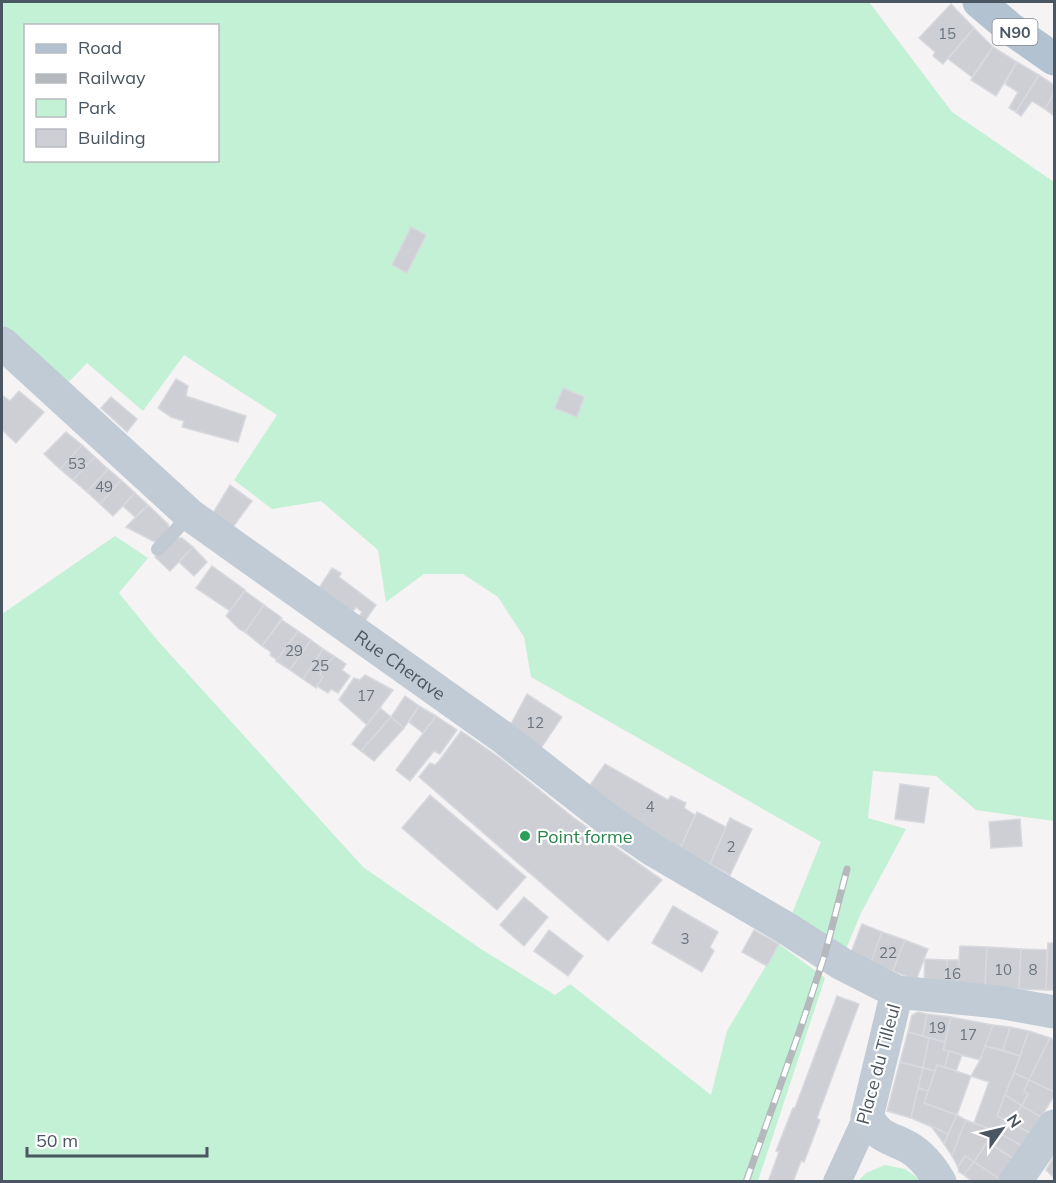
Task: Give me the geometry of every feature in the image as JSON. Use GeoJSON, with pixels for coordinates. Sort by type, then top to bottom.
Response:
{"type":"FeatureCollection","features":[{"type":"Feature","properties":{"kind":"main road","name":"N90"},"geometry":{"type":"LineString","coordinates":[[979,2],[1011,29],[1054,58]]}},
{"type":"Feature","properties":{"kind":"street","name":"Rue Cherave"},"geometry":{"type":"LineString","coordinates":[[2,343],[190,515],[501,736],[606,818],[653,850],[786,928],[825,954],[897,992]]}},
{"type":"Feature","properties":{"kind":"street","name":"Place du Tilleul"},"geometry":{"type":"LineString","coordinates":[[837,1182],[867,1117],[897,992],[998,1002],[1054,1012]]}},
{"type":"Feature","properties":{"kind":"street"},"geometry":{"type":"LineString","coordinates":[[867,1117],[873,1128],[884,1137],[920,1156],[931,1167],[940,1182]]}},
{"type":"Feature","properties":{"kind":"street"},"geometry":{"type":"LineString","coordinates":[[1015,1182],[1054,1126]]}},
{"type":"Feature","properties":{"kind":"lane"},"geometry":{"type":"LineString","coordinates":[[158,549],[190,515]]}},
{"type":"Feature","properties":{"kind":"green space"},"geometry":{"type":"Polygon","coordinates":[[[2,2],[869,2],[952,112],[1054,182],[1054,821],[976,810],[936,776],[873,771],[868,818],[906,829],[861,913],[846,949],[791,916],[821,842],[531,677],[524,637],[498,597],[463,574],[424,574],[386,602],[378,550],[321,501],[272,509],[234,480],[277,415],[184,355],[143,411],[87,363],[57,394],[2,343],[2,2]]]}},
{"type":"Feature","properties":{"kind":"green space"},"geometry":{"type":"Polygon","coordinates":[[[115,536],[148,558],[119,593],[158,641],[363,867],[481,949],[555,995],[570,984],[711,1095],[727,1031],[779,944],[825,978],[758,1181],[2,1181],[2,614],[115,536]]]}},
{"type":"Feature","properties":{"kind":"green space"},"geometry":{"type":"Polygon","coordinates":[[[885,1165],[905,1169],[922,1181],[857,1182],[866,1173],[885,1165]]]}},
{"type":"Feature","properties":{"kind":"building"},"geometry":{"type":"Polygon","coordinates":[[[951,4],[974,28],[943,64],[933,56],[935,52],[919,38],[951,4]]]}},
{"type":"Feature","properties":{"kind":"building"},"geometry":{"type":"Polygon","coordinates":[[[974,28],[993,47],[972,77],[948,59],[974,28]]]}},
{"type":"Feature","properties":{"kind":"building"},"geometry":{"type":"Polygon","coordinates":[[[993,47],[1017,62],[996,96],[971,80],[993,47]]]}},
{"type":"Feature","properties":{"kind":"building"},"geometry":{"type":"Polygon","coordinates":[[[1017,62],[1039,75],[1016,112],[1009,108],[1018,92],[1005,84],[1017,62]]]}},
{"type":"Feature","properties":{"kind":"building"},"geometry":{"type":"Polygon","coordinates":[[[1039,75],[1054,85],[1054,93],[1045,109],[1032,101],[1021,116],[1016,112],[1039,75]]]}},
{"type":"Feature","properties":{"kind":"building"},"geometry":{"type":"Polygon","coordinates":[[[1054,93],[1054,116],[1045,109],[1054,93]]]}},
{"type":"Feature","properties":{"kind":"building"},"geometry":{"type":"Polygon","coordinates":[[[411,227],[426,235],[407,273],[392,265],[411,227]]]}},
{"type":"Feature","properties":{"kind":"building"},"geometry":{"type":"Polygon","coordinates":[[[176,379],[188,386],[186,396],[246,416],[238,442],[182,427],[184,421],[171,417],[158,408],[176,379]]]}},
{"type":"Feature","properties":{"kind":"building"},"geometry":{"type":"Polygon","coordinates":[[[563,388],[584,397],[577,417],[555,408],[563,388]]]}},
{"type":"Feature","properties":{"kind":"building"},"geometry":{"type":"Polygon","coordinates":[[[19,391],[44,412],[16,443],[2,430],[2,395],[10,401],[19,391]]]}},
{"type":"Feature","properties":{"kind":"building"},"geometry":{"type":"Polygon","coordinates":[[[111,397],[137,419],[127,432],[101,408],[111,397]]]}},
{"type":"Feature","properties":{"kind":"building"},"geometry":{"type":"Polygon","coordinates":[[[66,432],[82,445],[60,469],[44,454],[66,432]]]}},
{"type":"Feature","properties":{"kind":"building"},"geometry":{"type":"Polygon","coordinates":[[[82,445],[95,457],[73,480],[60,469],[82,445]]]}},
{"type":"Feature","properties":{"kind":"building"},"geometry":{"type":"Polygon","coordinates":[[[95,457],[108,469],[87,492],[73,480],[95,457]]]}},
{"type":"Feature","properties":{"kind":"building"},"geometry":{"type":"Polygon","coordinates":[[[108,469],[121,480],[100,504],[87,492],[108,469]]]}},
{"type":"Feature","properties":{"kind":"building"},"geometry":{"type":"Polygon","coordinates":[[[121,480],[135,493],[113,516],[100,504],[121,480]]]}},
{"type":"Feature","properties":{"kind":"building"},"geometry":{"type":"Polygon","coordinates":[[[230,485],[252,501],[233,527],[213,513],[230,485]]]}},
{"type":"Feature","properties":{"kind":"building"},"geometry":{"type":"Polygon","coordinates":[[[135,493],[148,505],[135,517],[123,506],[135,493]]]}},
{"type":"Feature","properties":{"kind":"building"},"geometry":{"type":"Polygon","coordinates":[[[148,505],[168,524],[169,531],[157,543],[126,527],[148,505]]]}},
{"type":"Feature","properties":{"kind":"building"},"geometry":{"type":"Polygon","coordinates":[[[176,538],[182,538],[193,547],[170,571],[155,557],[176,538]]]}},
{"type":"Feature","properties":{"kind":"building"},"geometry":{"type":"Polygon","coordinates":[[[193,547],[207,562],[194,576],[179,562],[193,547]]]}},
{"type":"Feature","properties":{"kind":"building"},"geometry":{"type":"Polygon","coordinates":[[[212,566],[245,590],[230,611],[196,588],[212,566]]]}},
{"type":"Feature","properties":{"kind":"building"},"geometry":{"type":"Polygon","coordinates":[[[332,568],[341,573],[339,577],[376,605],[365,621],[359,617],[362,612],[356,607],[350,616],[319,588],[332,568]]]}},
{"type":"Feature","properties":{"kind":"building"},"geometry":{"type":"Polygon","coordinates":[[[245,591],[264,605],[245,632],[226,616],[245,591]]]}},
{"type":"Feature","properties":{"kind":"building"},"geometry":{"type":"Polygon","coordinates":[[[264,605],[282,618],[262,646],[245,632],[264,605]]]}},
{"type":"Feature","properties":{"kind":"building"},"geometry":{"type":"Polygon","coordinates":[[[282,620],[298,631],[277,660],[262,646],[282,620]]]}},
{"type":"Feature","properties":{"kind":"building"},"geometry":{"type":"Polygon","coordinates":[[[298,631],[311,640],[290,670],[276,661],[298,631]]]}},
{"type":"Feature","properties":{"kind":"building"},"geometry":{"type":"Polygon","coordinates":[[[311,640],[323,649],[303,679],[290,670],[311,640]]]}},
{"type":"Feature","properties":{"kind":"building"},"geometry":{"type":"Polygon","coordinates":[[[323,649],[334,656],[320,674],[323,677],[316,688],[303,679],[323,649]]]}},
{"type":"Feature","properties":{"kind":"building"},"geometry":{"type":"Polygon","coordinates":[[[334,656],[346,664],[342,670],[350,676],[338,693],[331,689],[328,693],[317,686],[323,677],[320,674],[334,656]]]}},
{"type":"Feature","properties":{"kind":"building"},"geometry":{"type":"Polygon","coordinates":[[[365,675],[393,690],[367,725],[339,700],[354,678],[360,680],[365,675]]]}},
{"type":"Feature","properties":{"kind":"building"},"geometry":{"type":"Polygon","coordinates":[[[527,694],[562,717],[541,748],[510,726],[527,694]]]}},
{"type":"Feature","properties":{"kind":"building"},"geometry":{"type":"Polygon","coordinates":[[[405,696],[419,706],[404,728],[391,717],[405,696]]]}},
{"type":"Feature","properties":{"kind":"building"},"geometry":{"type":"Polygon","coordinates":[[[419,706],[436,716],[423,733],[409,722],[419,706]]]}},
{"type":"Feature","properties":{"kind":"building"},"geometry":{"type":"Polygon","coordinates":[[[380,708],[391,717],[361,751],[352,744],[380,708]]]}},
{"type":"Feature","properties":{"kind":"building"},"geometry":{"type":"Polygon","coordinates":[[[436,716],[457,730],[440,754],[434,751],[410,781],[396,770],[436,716]]]}},
{"type":"Feature","properties":{"kind":"building"},"geometry":{"type":"Polygon","coordinates":[[[391,717],[404,728],[374,761],[361,751],[391,717]]]}},
{"type":"Feature","properties":{"kind":"building"},"geometry":{"type":"Polygon","coordinates":[[[461,731],[500,758],[574,818],[662,880],[608,941],[419,777],[430,763],[435,765],[439,761],[461,731]]]}},
{"type":"Feature","properties":{"kind":"building"},"geometry":{"type":"Polygon","coordinates":[[[605,764],[668,800],[671,796],[686,803],[684,808],[695,815],[680,849],[588,788],[605,764]]]}},
{"type":"Feature","properties":{"kind":"building"},"geometry":{"type":"Polygon","coordinates":[[[900,784],[929,788],[924,823],[895,819],[900,784]]]}},
{"type":"Feature","properties":{"kind":"building"},"geometry":{"type":"Polygon","coordinates":[[[430,795],[526,877],[497,910],[402,828],[430,795]]]}},
{"type":"Feature","properties":{"kind":"building"},"geometry":{"type":"Polygon","coordinates":[[[697,812],[726,827],[710,864],[680,849],[697,812]]]}},
{"type":"Feature","properties":{"kind":"building"},"geometry":{"type":"Polygon","coordinates":[[[730,818],[752,829],[730,875],[710,864],[730,818]]]}},
{"type":"Feature","properties":{"kind":"building"},"geometry":{"type":"Polygon","coordinates":[[[1020,819],[1022,846],[991,848],[989,822],[1020,819]]]}},
{"type":"Feature","properties":{"kind":"building"},"geometry":{"type":"Polygon","coordinates":[[[524,897],[548,917],[524,946],[500,925],[524,897]]]}},
{"type":"Feature","properties":{"kind":"building"},"geometry":{"type":"Polygon","coordinates":[[[673,906],[718,932],[710,947],[714,951],[702,972],[652,943],[673,906]]]}},
{"type":"Feature","properties":{"kind":"building"},"geometry":{"type":"Polygon","coordinates":[[[862,924],[882,932],[871,963],[850,955],[862,924]]]}},
{"type":"Feature","properties":{"kind":"building"},"geometry":{"type":"Polygon","coordinates":[[[549,930],[583,956],[568,976],[534,951],[549,930]]]}},
{"type":"Feature","properties":{"kind":"building"},"geometry":{"type":"Polygon","coordinates":[[[754,930],[779,944],[767,966],[742,952],[754,930]]]}},
{"type":"Feature","properties":{"kind":"building"},"geometry":{"type":"Polygon","coordinates":[[[882,932],[905,940],[893,971],[871,963],[882,932]]]}},
{"type":"Feature","properties":{"kind":"building"},"geometry":{"type":"Polygon","coordinates":[[[905,940],[928,949],[916,980],[893,971],[905,940]]]}},
{"type":"Feature","properties":{"kind":"building"},"geometry":{"type":"Polygon","coordinates":[[[1048,943],[1054,943],[1054,990],[1046,990],[1048,943]]]}},
{"type":"Feature","properties":{"kind":"building"},"geometry":{"type":"Polygon","coordinates":[[[960,946],[987,947],[985,988],[957,987],[960,946]]]}},
{"type":"Feature","properties":{"kind":"building"},"geometry":{"type":"Polygon","coordinates":[[[987,947],[1021,949],[1019,989],[985,988],[987,947]]]}},
{"type":"Feature","properties":{"kind":"building"},"geometry":{"type":"Polygon","coordinates":[[[1021,949],[1047,950],[1046,990],[1019,989],[1021,949]]]}},
{"type":"Feature","properties":{"kind":"building"},"geometry":{"type":"Polygon","coordinates":[[[925,959],[947,960],[946,986],[924,985],[925,959]]]}},
{"type":"Feature","properties":{"kind":"building"},"geometry":{"type":"Polygon","coordinates":[[[947,960],[959,960],[957,987],[946,986],[947,960]]]}},
{"type":"Feature","properties":{"kind":"building"},"geometry":{"type":"Polygon","coordinates":[[[837,996],[859,1004],[817,1118],[820,1120],[804,1162],[801,1161],[793,1182],[768,1182],[779,1152],[776,1151],[793,1108],[795,1108],[837,996]]]}},
{"type":"Feature","properties":{"kind":"building"},"geometry":{"type":"Polygon","coordinates":[[[918,1012],[927,1014],[923,1036],[908,1032],[912,1015],[918,1012]]]}},
{"type":"Feature","properties":{"kind":"building"},"geometry":{"type":"Polygon","coordinates":[[[927,1014],[951,1017],[945,1042],[923,1036],[927,1014]]]}},
{"type":"Feature","properties":{"kind":"building"},"geometry":{"type":"Polygon","coordinates":[[[951,1017],[993,1025],[980,1060],[943,1050],[951,1017]]]}},
{"type":"Feature","properties":{"kind":"building"},"geometry":{"type":"Polygon","coordinates":[[[993,1025],[1010,1027],[1003,1050],[985,1046],[993,1025]]]}},
{"type":"Feature","properties":{"kind":"building"},"geometry":{"type":"Polygon","coordinates":[[[1010,1027],[1029,1031],[1020,1056],[1003,1050],[1010,1027]]]}},
{"type":"Feature","properties":{"kind":"building"},"geometry":{"type":"Polygon","coordinates":[[[1029,1031],[1050,1038],[1029,1080],[1014,1073],[1029,1031]]]}},
{"type":"Feature","properties":{"kind":"building"},"geometry":{"type":"Polygon","coordinates":[[[908,1032],[929,1038],[923,1068],[900,1062],[908,1032]]]}},
{"type":"Feature","properties":{"kind":"building"},"geometry":{"type":"Polygon","coordinates":[[[929,1038],[945,1042],[943,1050],[949,1051],[945,1067],[937,1065],[935,1071],[923,1068],[929,1038]]]}},
{"type":"Feature","properties":{"kind":"building"},"geometry":{"type":"Polygon","coordinates":[[[1050,1038],[1054,1040],[1054,1092],[1029,1080],[1050,1038]]]}},
{"type":"Feature","properties":{"kind":"building"},"geometry":{"type":"Polygon","coordinates":[[[985,1046],[1020,1056],[997,1116],[1005,1120],[997,1132],[974,1123],[989,1082],[971,1076],[985,1046]]]}},
{"type":"Feature","properties":{"kind":"building"},"geometry":{"type":"Polygon","coordinates":[[[949,1051],[962,1055],[956,1071],[945,1067],[949,1051]]]}},
{"type":"Feature","properties":{"kind":"building"},"geometry":{"type":"Polygon","coordinates":[[[900,1062],[923,1068],[911,1118],[887,1111],[900,1062]]]}},
{"type":"Feature","properties":{"kind":"building"},"geometry":{"type":"Polygon","coordinates":[[[937,1065],[971,1076],[957,1115],[924,1103],[937,1065]]]}},
{"type":"Feature","properties":{"kind":"building"},"geometry":{"type":"Polygon","coordinates":[[[923,1068],[935,1071],[928,1091],[918,1088],[923,1068]]]}},
{"type":"Feature","properties":{"kind":"building"},"geometry":{"type":"Polygon","coordinates":[[[1014,1073],[1029,1080],[1024,1091],[1028,1094],[1022,1106],[1005,1095],[1014,1073]]]}},
{"type":"Feature","properties":{"kind":"building"},"geometry":{"type":"Polygon","coordinates":[[[1029,1080],[1054,1092],[1054,1096],[1041,1117],[1022,1106],[1028,1094],[1024,1091],[1029,1080]]]}},
{"type":"Feature","properties":{"kind":"building"},"geometry":{"type":"Polygon","coordinates":[[[918,1088],[928,1091],[924,1103],[957,1115],[948,1134],[911,1118],[918,1088]]]}},
{"type":"Feature","properties":{"kind":"building"},"geometry":{"type":"Polygon","coordinates":[[[1005,1095],[1022,1106],[1010,1122],[997,1116],[1005,1095]]]}},
{"type":"Feature","properties":{"kind":"building"},"geometry":{"type":"Polygon","coordinates":[[[1022,1106],[1041,1117],[1030,1133],[1010,1122],[1022,1106]]]}},
{"type":"Feature","properties":{"kind":"building"},"geometry":{"type":"Polygon","coordinates":[[[957,1115],[966,1120],[952,1156],[944,1144],[957,1115]]]}},
{"type":"Feature","properties":{"kind":"building"},"geometry":{"type":"Polygon","coordinates":[[[966,1120],[997,1132],[990,1143],[987,1142],[974,1162],[965,1156],[958,1167],[952,1156],[966,1120]]]}},
{"type":"Feature","properties":{"kind":"building"},"geometry":{"type":"Polygon","coordinates":[[[1005,1120],[1030,1133],[1022,1146],[997,1132],[1005,1120]]]}},
{"type":"Feature","properties":{"kind":"building"},"geometry":{"type":"Polygon","coordinates":[[[931,1126],[948,1134],[944,1144],[931,1126]]]}},
{"type":"Feature","properties":{"kind":"building"},"geometry":{"type":"Polygon","coordinates":[[[997,1132],[1022,1146],[1014,1159],[990,1143],[997,1132]]]}},
{"type":"Feature","properties":{"kind":"building"},"geometry":{"type":"Polygon","coordinates":[[[987,1142],[1014,1159],[1001,1180],[974,1162],[987,1142]]]}},
{"type":"Feature","properties":{"kind":"building"},"geometry":{"type":"Polygon","coordinates":[[[965,1156],[974,1162],[964,1175],[959,1172],[958,1167],[965,1156]]]}},
{"type":"Feature","properties":{"kind":"building"},"geometry":{"type":"Polygon","coordinates":[[[1054,1157],[1054,1178],[1046,1170],[1054,1157]]]}},
{"type":"Feature","properties":{"kind":"building"},"geometry":{"type":"Polygon","coordinates":[[[974,1162],[1001,1180],[1000,1182],[973,1182],[964,1175],[974,1162]]]}},
{"type":"Feature","properties":{"kind":"railway"},"geometry":{"type":"LineString","coordinates":[[746,1182],[825,954],[847,869]]}},
{"type":"Feature","properties":{"kind":"place","name":"Point forme"},"geometry":{"type":"Point","coordinates":[525,836]}}]}
